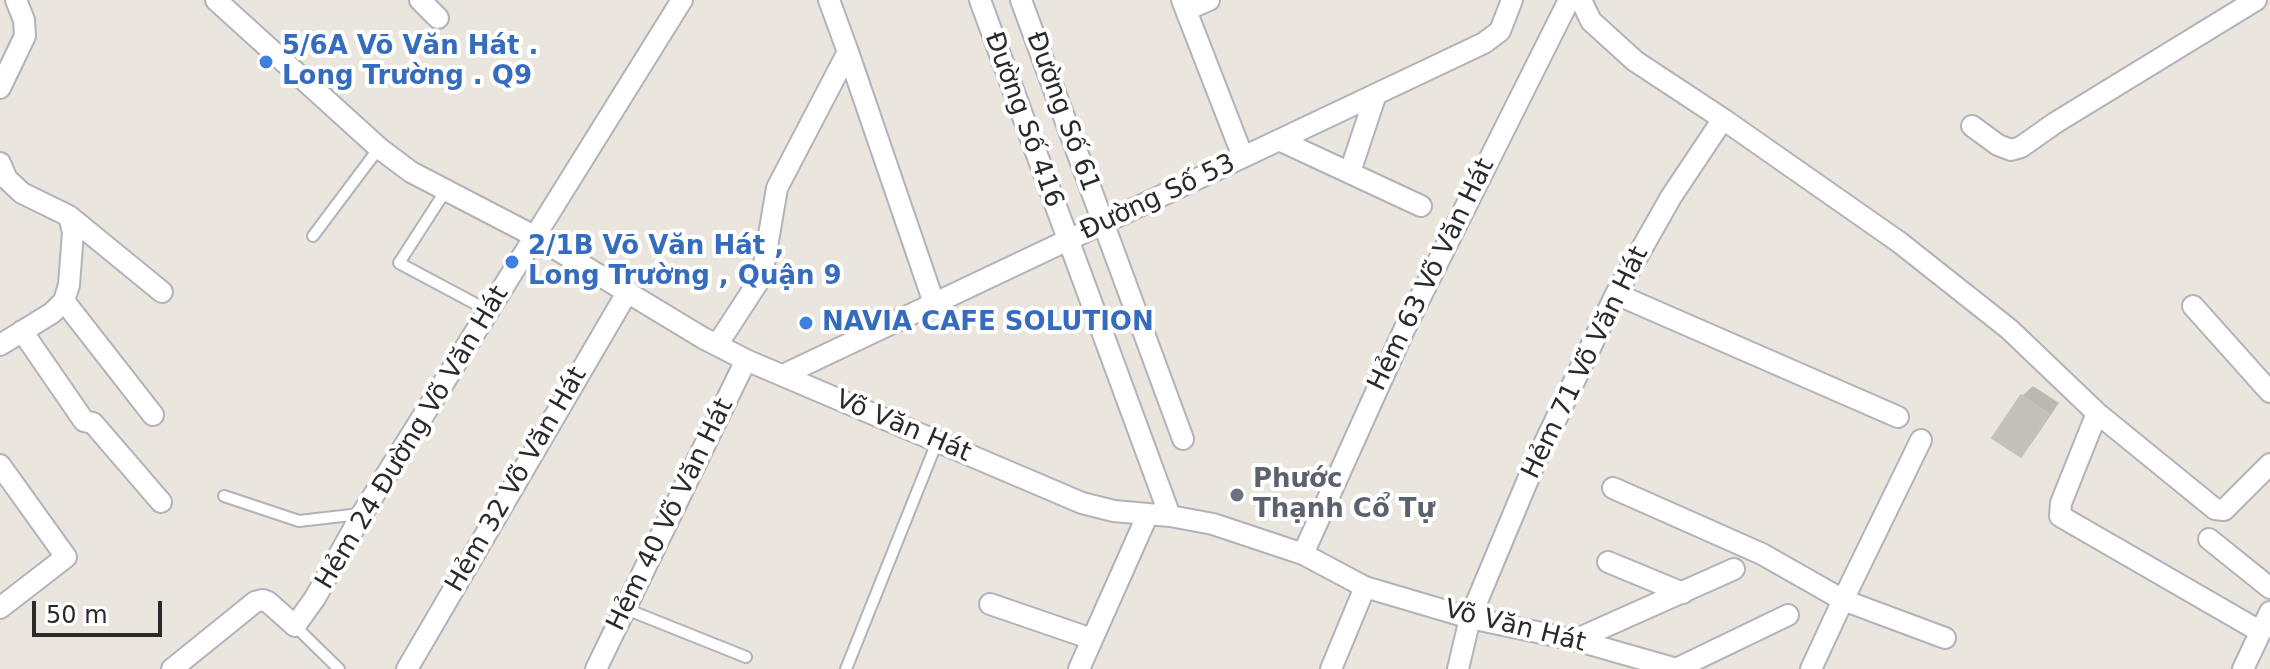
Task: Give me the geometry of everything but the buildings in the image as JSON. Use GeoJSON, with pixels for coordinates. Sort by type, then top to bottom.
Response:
{"type":"FeatureCollection","features":[{"type":"Feature","properties":{"kind":"street"},"geometry":{"type":"LineString","coordinates":[[0,88],[25,36],[24,20],[16,0]]}},
{"type":"Feature","properties":{"kind":"street","name":"Võ Văn Hát"},"geometry":{"type":"LineString","coordinates":[[216,0],[379,148],[411,172],[536,237],[746,360],[1082,503],[1114,511],[1213,524],[1303,554],[1365,587],[1470,618],[1575,640],[1676,669]]}},
{"type":"Feature","properties":{"kind":"street"},"geometry":{"type":"LineString","coordinates":[[420,0],[438,18]]}},
{"type":"Feature","properties":{"kind":"street","name":"Hẻm 24 Đường Võ Văn Hát"},"geometry":{"type":"LineString","coordinates":[[295,626],[682,0]]}},
{"type":"Feature","properties":{"kind":"street"},"geometry":{"type":"LineString","coordinates":[[829,0],[934,303]]}},
{"type":"Feature","properties":{"kind":"street","name":"Đường Số 416"},"geometry":{"type":"LineString","coordinates":[[980,0],[1170,516]]}},
{"type":"Feature","properties":{"kind":"street","name":"Đường Số 61"},"geometry":{"type":"LineString","coordinates":[[1021,0],[1183,439]]}},
{"type":"Feature","properties":{"kind":"street"},"geometry":{"type":"LineString","coordinates":[[1209,0],[1184,5],[1243,157]]}},
{"type":"Feature","properties":{"kind":"street","name":"Đường Số 53"},"geometry":{"type":"LineString","coordinates":[[783,375],[1484,43],[1500,31],[1512,0]]}},
{"type":"Feature","properties":{"kind":"street","name":"Hẻm 63 Võ Văn Hát"},"geometry":{"type":"LineString","coordinates":[[1303,554],[1404,330],[1569,0]]}},
{"type":"Feature","properties":{"kind":"street"},"geometry":{"type":"LineString","coordinates":[[1581,0],[1591,21],[1635,61],[1723,119],[1923,261],[2009,329],[2097,413],[2210,505],[2224,510],[2270,464]]}},
{"type":"Feature","properties":{"kind":"street"},"geometry":{"type":"LineString","coordinates":[[1972,126],[1998,145],[2011,150],[2021,147],[2256,0]]}},
{"type":"Feature","properties":{"kind":"street"},"geometry":{"type":"LineString","coordinates":[[717,345],[762,276],[777,188],[848,52]]}},
{"type":"Feature","properties":{"kind":"street"},"geometry":{"type":"LineString","coordinates":[[1350,172],[1376,94]]}},
{"type":"Feature","properties":{"kind":"street","name":"Hẻm 71 Võ Văn Hát"},"geometry":{"type":"LineString","coordinates":[[1458,669],[1470,618],[1534,465],[1616,294],[1671,197],[1723,119]]}},
{"type":"Feature","properties":{"kind":"street"},"geometry":{"type":"LineString","coordinates":[[1279,140],[1421,206]]}},
{"type":"Feature","properties":{"kind":"street"},"geometry":{"type":"LineString","coordinates":[[0,163],[7,179],[22,193],[69,216],[162,292]]}},
{"type":"Feature","properties":{"kind":"street"},"geometry":{"type":"LineString","coordinates":[[0,345],[52,313],[64,301],[69,285],[73,232],[69,216]]}},
{"type":"Feature","properties":{"kind":"street","name":"Hẻm 32 Võ Văn Hát"},"geometry":{"type":"LineString","coordinates":[[407,669],[628,291]]}},
{"type":"Feature","properties":{"kind":"street"},"geometry":{"type":"LineString","coordinates":[[1616,294],[1898,417]]}},
{"type":"Feature","properties":{"kind":"street"},"geometry":{"type":"LineString","coordinates":[[64,301],[153,415]]}},
{"type":"Feature","properties":{"kind":"street"},"geometry":{"type":"LineString","coordinates":[[2193,306],[2270,392]]}},
{"type":"Feature","properties":{"kind":"street"},"geometry":{"type":"LineString","coordinates":[[22,331],[84,421],[93,423],[161,502]]}},
{"type":"Feature","properties":{"kind":"street","name":"Hẻm 40 Võ Văn Hát"},"geometry":{"type":"LineString","coordinates":[[596,669],[746,360]]}},
{"type":"Feature","properties":{"kind":"street"},"geometry":{"type":"LineString","coordinates":[[2097,413],[2061,503],[2060,516],[2261,632]]}},
{"type":"Feature","properties":{"kind":"street"},"geometry":{"type":"LineString","coordinates":[[1811,669],[1921,440]]}},
{"type":"Feature","properties":{"kind":"street"},"geometry":{"type":"LineString","coordinates":[[0,465],[66,557],[1,606]]}},
{"type":"Feature","properties":{"kind":"street"},"geometry":{"type":"LineString","coordinates":[[1613,488],[1762,554],[1843,600],[1945,638]]}},
{"type":"Feature","properties":{"kind":"street"},"geometry":{"type":"LineString","coordinates":[[1079,669],[1148,514]]}},
{"type":"Feature","properties":{"kind":"street"},"geometry":{"type":"LineString","coordinates":[[2209,539],[2270,588]]}},
{"type":"Feature","properties":{"kind":"street"},"geometry":{"type":"LineString","coordinates":[[1608,562],[1683,593]]}},
{"type":"Feature","properties":{"kind":"street"},"geometry":{"type":"LineString","coordinates":[[1575,640],[1734,569]]}},
{"type":"Feature","properties":{"kind":"street"},"geometry":{"type":"LineString","coordinates":[[1331,669],[1365,587]]}},
{"type":"Feature","properties":{"kind":"street"},"geometry":{"type":"LineString","coordinates":[[172,669],[255,602],[268,602],[295,626]]}},
{"type":"Feature","properties":{"kind":"street"},"geometry":{"type":"LineString","coordinates":[[990,604],[1092,639]]}},
{"type":"Feature","properties":{"kind":"street"},"geometry":{"type":"LineString","coordinates":[[2243,669],[2270,612]]}},
{"type":"Feature","properties":{"kind":"street"},"geometry":{"type":"LineString","coordinates":[[1676,669],[1788,615]]}},
{"type":"Feature","properties":{"kind":"lane"},"geometry":{"type":"LineString","coordinates":[[313,236],[379,148]]}},
{"type":"Feature","properties":{"kind":"lane"},"geometry":{"type":"LineString","coordinates":[[446,190],[399,263],[489,311]]}},
{"type":"Feature","properties":{"kind":"lane"},"geometry":{"type":"LineString","coordinates":[[846,669],[937,442]]}},
{"type":"Feature","properties":{"kind":"lane"},"geometry":{"type":"LineString","coordinates":[[224,496],[299,521],[362,514]]}},
{"type":"Feature","properties":{"kind":"lane"},"geometry":{"type":"LineString","coordinates":[[626,609],[746,657]]}},
{"type":"Feature","properties":{"kind":"lane"},"geometry":{"type":"LineString","coordinates":[[295,626],[339,669]]}},
{"type":"Feature","properties":{"kind":"place","name":"5/6A Võ Văn Hát . Long Trường . Q9"},"geometry":{"type":"Point","coordinates":[266,62]}},
{"type":"Feature","properties":{"kind":"place","name":"2/1B Võ Văn Hát , Long Trường , Quận 9"},"geometry":{"type":"Point","coordinates":[512,262]}},
{"type":"Feature","properties":{"kind":"place","name":"NAVIA CAFE SOLUTION"},"geometry":{"type":"Point","coordinates":[806,323]}},
{"type":"Feature","properties":{"kind":"place","name":"Phước Thạnh Cổ Tự"},"geometry":{"type":"Point","coordinates":[1237,495]}}]}
